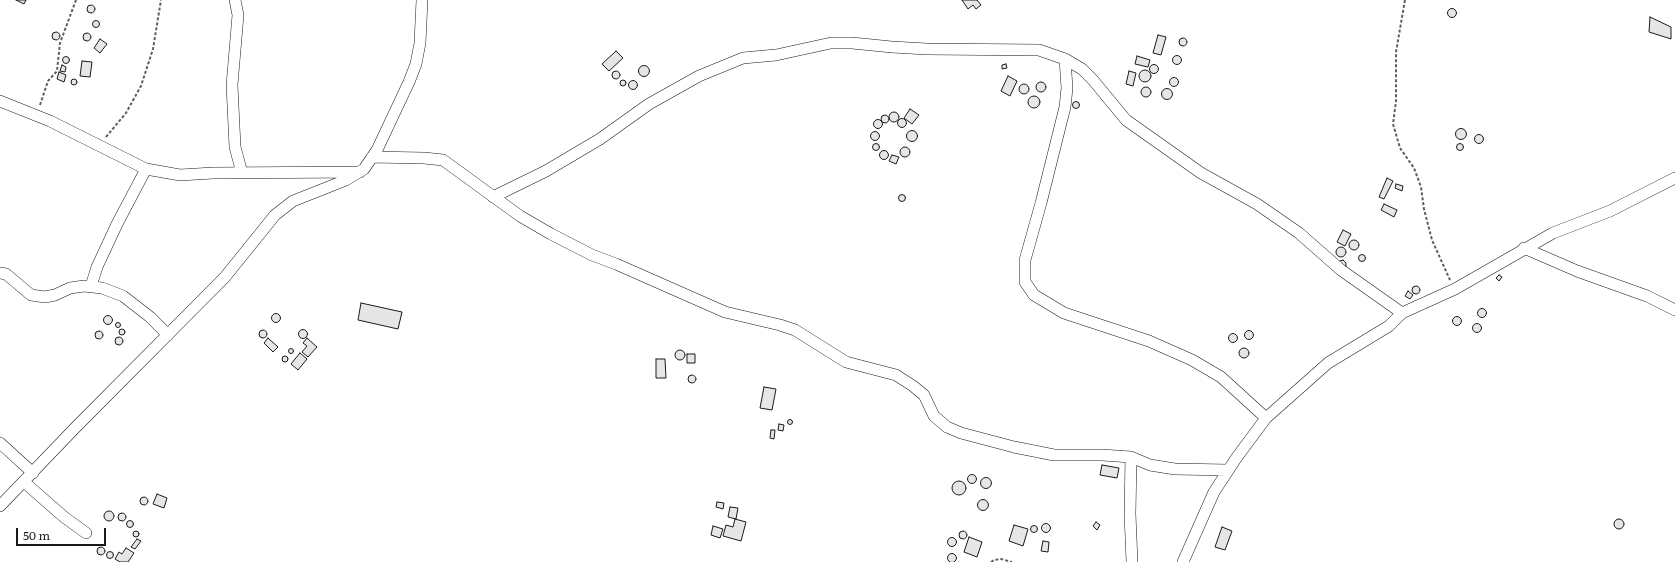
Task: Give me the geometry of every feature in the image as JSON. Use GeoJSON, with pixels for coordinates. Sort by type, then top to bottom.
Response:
{"type":"FeatureCollection","features":[{"type":"Feature","properties":{"kind":"street"},"geometry":{"type":"LineString","coordinates":[[235,0],[238,14],[232,86],[235,147],[242,173]]}},
{"type":"Feature","properties":{"kind":"street"},"geometry":{"type":"LineString","coordinates":[[0,506],[225,277],[275,215],[293,201],[346,180],[364,169],[377,150],[416,64],[420,43],[422,0]]}},
{"type":"Feature","properties":{"kind":"street"},"geometry":{"type":"LineString","coordinates":[[493,197],[546,171],[600,139],[649,104],[699,76],[743,58],[776,55],[830,43],[852,43],[927,49],[1039,50],[1065,59],[1082,69],[1126,120],[1202,173],[1257,204],[1299,233],[1340,270],[1402,313]]}},
{"type":"Feature","properties":{"kind":"street"},"geometry":{"type":"LineString","coordinates":[[1065,59],[1067,88],[1065,107],[1024,260],[1025,282],[1034,294],[1064,313],[1149,341],[1192,360],[1221,377],[1266,418]]}},
{"type":"Feature","properties":{"kind":"street"},"geometry":{"type":"LineString","coordinates":[[0,101],[99,145],[146,169],[180,176],[242,173],[360,172]]}},
{"type":"Feature","properties":{"kind":"street"},"geometry":{"type":"LineString","coordinates":[[372,157],[443,160],[493,197],[551,234],[592,255],[725,312],[795,330],[846,362],[896,375],[924,395],[934,416],[947,427],[962,433],[1014,447],[1054,455],[1102,455],[1131,457],[1150,465],[1175,469],[1228,470]]}},
{"type":"Feature","properties":{"kind":"street"},"geometry":{"type":"LineString","coordinates":[[91,286],[117,224],[146,169]]}},
{"type":"Feature","properties":{"kind":"street"},"geometry":{"type":"LineString","coordinates":[[1183,562],[1214,492],[1228,470],[1266,418],[1328,363],[1389,326],[1402,313],[1455,289],[1553,232],[1610,211],[1675,178]]}},
{"type":"Feature","properties":{"kind":"street"},"geometry":{"type":"LineString","coordinates":[[1524,248],[1577,271],[1647,296],[1675,310]]}},
{"type":"Feature","properties":{"kind":"street"},"geometry":{"type":"LineString","coordinates":[[0,272],[6,274],[31,295],[45,297],[55,295],[70,288],[84,286],[102,288],[123,296],[150,317],[168,335]]}},
{"type":"Feature","properties":{"kind":"street"},"geometry":{"type":"LineString","coordinates":[[0,443],[33,473]]}},
{"type":"Feature","properties":{"kind":"street"},"geometry":{"type":"LineString","coordinates":[[1131,457],[1130,514],[1132,562]]}},
{"type":"Feature","properties":{"kind":"street"},"geometry":{"type":"LineString","coordinates":[[24,482],[64,517],[86,533]]}},
{"type":"Feature","properties":{"kind":"path"},"geometry":{"type":"LineString","coordinates":[[36,116],[48,81],[57,71],[60,43],[76,0]]}},
{"type":"Feature","properties":{"kind":"path"},"geometry":{"type":"LineString","coordinates":[[99,145],[126,112],[141,86],[153,49],[161,0]]}},
{"type":"Feature","properties":{"kind":"path"},"geometry":{"type":"LineString","coordinates":[[1405,0],[1396,52],[1396,101],[1393,124],[1400,148],[1414,168],[1419,180],[1432,240],[1455,289]]}},
{"type":"Feature","properties":{"kind":"path"},"geometry":{"type":"LineString","coordinates":[[991,562],[1001,559],[1012,562]]}},
{"type":"Feature","properties":{"kind":"building"},"geometry":{"type":"Polygon","coordinates":[[[16,0],[26,0],[24,4],[16,0]]]}},
{"type":"Feature","properties":{"kind":"building"},"geometry":{"type":"Polygon","coordinates":[[[962,0],[977,0],[981,5],[976,9],[973,5],[968,9],[962,0]]]}},
{"type":"Feature","properties":{"kind":"building"},"geometry":{"type":"Polygon","coordinates":[[[91,5],[94,6],[94,12],[91,13],[88,12],[87,9],[88,6],[91,5]]]}},
{"type":"Feature","properties":{"kind":"building"},"geometry":{"type":"Polygon","coordinates":[[[1450,9],[1454,9],[1456,13],[1454,17],[1450,17],[1448,15],[1448,11],[1450,9]]]}},
{"type":"Feature","properties":{"kind":"building"},"geometry":{"type":"Polygon","coordinates":[[[1650,17],[1671,27],[1671,39],[1649,32],[1650,17]]]}},
{"type":"Feature","properties":{"kind":"building"},"geometry":{"type":"Polygon","coordinates":[[[96,21],[99,24],[96,27],[93,24],[96,21]]]}},
{"type":"Feature","properties":{"kind":"building"},"geometry":{"type":"Polygon","coordinates":[[[54,32],[58,32],[60,36],[58,40],[54,40],[52,38],[52,34],[54,32]]]}},
{"type":"Feature","properties":{"kind":"building"},"geometry":{"type":"Polygon","coordinates":[[[85,33],[89,33],[91,37],[89,41],[85,41],[83,39],[83,35],[85,33]]]}},
{"type":"Feature","properties":{"kind":"building"},"geometry":{"type":"Polygon","coordinates":[[[1158,35],[1166,37],[1161,55],[1153,53],[1158,35]]]}},
{"type":"Feature","properties":{"kind":"building"},"geometry":{"type":"Polygon","coordinates":[[[1181,38],[1185,38],[1187,42],[1185,46],[1181,46],[1179,44],[1179,40],[1181,38]]]}},
{"type":"Feature","properties":{"kind":"building"},"geometry":{"type":"Polygon","coordinates":[[[100,39],[107,44],[100,53],[94,48],[100,39]]]}},
{"type":"Feature","properties":{"kind":"building"},"geometry":{"type":"Polygon","coordinates":[[[616,51],[623,58],[609,71],[602,64],[616,51]]]}},
{"type":"Feature","properties":{"kind":"building"},"geometry":{"type":"Polygon","coordinates":[[[66,56],[69,57],[69,63],[66,64],[63,63],[62,60],[63,57],[66,56]]]}},
{"type":"Feature","properties":{"kind":"building"},"geometry":{"type":"Polygon","coordinates":[[[1137,56],[1150,60],[1148,67],[1135,64],[1137,56]]]}},
{"type":"Feature","properties":{"kind":"building"},"geometry":{"type":"Polygon","coordinates":[[[1175,56],[1179,56],[1181,60],[1179,64],[1175,64],[1173,62],[1173,58],[1175,56]]]}},
{"type":"Feature","properties":{"kind":"building"},"geometry":{"type":"Polygon","coordinates":[[[82,61],[92,62],[90,77],[80,76],[82,61]]]}},
{"type":"Feature","properties":{"kind":"building"},"geometry":{"type":"Polygon","coordinates":[[[1006,64],[1007,68],[1002,69],[1002,65],[1006,64]]]}},
{"type":"Feature","properties":{"kind":"building"},"geometry":{"type":"Polygon","coordinates":[[[62,65],[66,67],[65,72],[60,71],[62,65]]]}},
{"type":"Feature","properties":{"kind":"building"},"geometry":{"type":"Polygon","coordinates":[[[1152,65],[1156,65],[1158,69],[1156,73],[1152,73],[1150,71],[1150,67],[1152,65]]]}},
{"type":"Feature","properties":{"kind":"building"},"geometry":{"type":"Polygon","coordinates":[[[642,66],[646,66],[648,67],[648,75],[642,76],[639,73],[639,69],[642,66]]]}},
{"type":"Feature","properties":{"kind":"building"},"geometry":{"type":"Polygon","coordinates":[[[1143,70],[1147,70],[1151,76],[1147,82],[1143,82],[1139,78],[1139,74],[1143,70]]]}},
{"type":"Feature","properties":{"kind":"building"},"geometry":{"type":"Polygon","coordinates":[[[616,71],[619,72],[619,78],[616,79],[613,78],[612,75],[613,72],[616,71]]]}},
{"type":"Feature","properties":{"kind":"building"},"geometry":{"type":"Polygon","coordinates":[[[1129,71],[1136,73],[1133,86],[1126,84],[1129,71]]]}},
{"type":"Feature","properties":{"kind":"building"},"geometry":{"type":"Polygon","coordinates":[[[59,72],[66,75],[64,82],[57,79],[59,72]]]}},
{"type":"Feature","properties":{"kind":"building"},"geometry":{"type":"Polygon","coordinates":[[[1008,76],[1017,81],[1010,96],[1001,91],[1008,76]]]}},
{"type":"Feature","properties":{"kind":"building"},"geometry":{"type":"Polygon","coordinates":[[[1174,77],[1179,82],[1174,87],[1169,82],[1174,77]]]}},
{"type":"Feature","properties":{"kind":"building"},"geometry":{"type":"Polygon","coordinates":[[[74,79],[77,82],[74,85],[71,82],[74,79]]]}},
{"type":"Feature","properties":{"kind":"building"},"geometry":{"type":"Polygon","coordinates":[[[623,80],[626,83],[623,86],[620,83],[623,80]]]}},
{"type":"Feature","properties":{"kind":"building"},"geometry":{"type":"Polygon","coordinates":[[[633,80],[638,85],[633,90],[628,85],[633,80]]]}},
{"type":"Feature","properties":{"kind":"building"},"geometry":{"type":"Polygon","coordinates":[[[1039,82],[1043,82],[1045,83],[1045,91],[1039,92],[1036,89],[1036,85],[1039,82]]]}},
{"type":"Feature","properties":{"kind":"building"},"geometry":{"type":"Polygon","coordinates":[[[1022,84],[1026,84],[1028,85],[1028,93],[1022,94],[1019,91],[1019,87],[1022,84]]]}},
{"type":"Feature","properties":{"kind":"building"},"geometry":{"type":"Polygon","coordinates":[[[1146,87],[1151,92],[1146,97],[1141,92],[1146,87]]]}},
{"type":"Feature","properties":{"kind":"building"},"geometry":{"type":"Polygon","coordinates":[[[1165,89],[1169,89],[1171,90],[1171,98],[1165,99],[1162,96],[1162,92],[1165,89]]]}},
{"type":"Feature","properties":{"kind":"building"},"geometry":{"type":"Polygon","coordinates":[[[1034,96],[1038,98],[1040,102],[1038,106],[1034,108],[1030,106],[1028,102],[1030,98],[1034,96]]]}},
{"type":"Feature","properties":{"kind":"building"},"geometry":{"type":"Polygon","coordinates":[[[1076,101],[1079,102],[1079,108],[1076,109],[1073,108],[1072,105],[1073,102],[1076,101]]]}},
{"type":"Feature","properties":{"kind":"building"},"geometry":{"type":"Polygon","coordinates":[[[910,109],[919,115],[912,124],[904,118],[910,109]]]}},
{"type":"Feature","properties":{"kind":"building"},"geometry":{"type":"Polygon","coordinates":[[[892,112],[896,112],[898,113],[898,121],[892,122],[889,119],[889,115],[892,112]]]}},
{"type":"Feature","properties":{"kind":"building"},"geometry":{"type":"Polygon","coordinates":[[[883,115],[887,115],[889,119],[887,123],[883,123],[881,121],[881,117],[883,115]]]}},
{"type":"Feature","properties":{"kind":"building"},"geometry":{"type":"Polygon","coordinates":[[[900,119],[904,119],[906,123],[904,127],[900,127],[898,125],[898,121],[900,119]]]}},
{"type":"Feature","properties":{"kind":"building"},"geometry":{"type":"Polygon","coordinates":[[[876,120],[880,120],[882,124],[880,128],[876,128],[874,126],[874,122],[876,120]]]}},
{"type":"Feature","properties":{"kind":"building"},"geometry":{"type":"Polygon","coordinates":[[[1459,129],[1463,129],[1465,130],[1465,138],[1459,139],[1456,136],[1456,132],[1459,129]]]}},
{"type":"Feature","properties":{"kind":"building"},"geometry":{"type":"Polygon","coordinates":[[[910,131],[914,131],[916,132],[916,140],[910,141],[907,138],[907,134],[910,131]]]}},
{"type":"Feature","properties":{"kind":"building"},"geometry":{"type":"Polygon","coordinates":[[[873,132],[877,132],[879,136],[877,140],[873,140],[871,138],[871,134],[873,132]]]}},
{"type":"Feature","properties":{"kind":"building"},"geometry":{"type":"Polygon","coordinates":[[[1477,135],[1481,135],[1483,139],[1481,143],[1477,143],[1475,141],[1475,137],[1477,135]]]}},
{"type":"Feature","properties":{"kind":"building"},"geometry":{"type":"Polygon","coordinates":[[[876,143],[879,144],[879,150],[876,151],[873,150],[872,147],[873,144],[876,143]]]}},
{"type":"Feature","properties":{"kind":"building"},"geometry":{"type":"Polygon","coordinates":[[[1460,144],[1463,147],[1460,150],[1457,147],[1460,144]]]}},
{"type":"Feature","properties":{"kind":"building"},"geometry":{"type":"Polygon","coordinates":[[[903,147],[907,147],[909,148],[909,156],[903,157],[900,154],[900,150],[903,147]]]}},
{"type":"Feature","properties":{"kind":"building"},"geometry":{"type":"Polygon","coordinates":[[[884,150],[889,155],[884,160],[879,155],[884,150]]]}},
{"type":"Feature","properties":{"kind":"building"},"geometry":{"type":"Polygon","coordinates":[[[892,155],[899,157],[896,164],[889,161],[892,155]]]}},
{"type":"Feature","properties":{"kind":"building"},"geometry":{"type":"Polygon","coordinates":[[[1387,178],[1393,181],[1384,199],[1379,197],[1387,178]]]}},
{"type":"Feature","properties":{"kind":"building"},"geometry":{"type":"Polygon","coordinates":[[[1396,184],[1403,186],[1402,191],[1395,188],[1396,184]]]}},
{"type":"Feature","properties":{"kind":"building"},"geometry":{"type":"Polygon","coordinates":[[[902,195],[905,198],[902,201],[899,198],[902,195]]]}},
{"type":"Feature","properties":{"kind":"building"},"geometry":{"type":"Polygon","coordinates":[[[1384,204],[1397,210],[1394,217],[1381,210],[1384,204]]]}},
{"type":"Feature","properties":{"kind":"building"},"geometry":{"type":"Polygon","coordinates":[[[1343,230],[1351,234],[1345,246],[1337,242],[1343,230]]]}},
{"type":"Feature","properties":{"kind":"building"},"geometry":{"type":"Polygon","coordinates":[[[1352,240],[1356,240],[1358,241],[1358,249],[1352,250],[1349,247],[1349,243],[1352,240]]]}},
{"type":"Feature","properties":{"kind":"building"},"geometry":{"type":"Polygon","coordinates":[[[1341,247],[1346,252],[1341,257],[1336,252],[1341,247]]]}},
{"type":"Feature","properties":{"kind":"building"},"geometry":{"type":"Polygon","coordinates":[[[1362,255],[1365,258],[1362,261],[1359,258],[1362,255]]]}},
{"type":"Feature","properties":{"kind":"building"},"geometry":{"type":"Polygon","coordinates":[[[1343,260],[1346,263],[1346,267],[1337,262],[1343,260]]]}},
{"type":"Feature","properties":{"kind":"building"},"geometry":{"type":"Polygon","coordinates":[[[1499,275],[1502,277],[1499,281],[1496,278],[1499,275]]]}},
{"type":"Feature","properties":{"kind":"building"},"geometry":{"type":"Polygon","coordinates":[[[1416,286],[1419,287],[1419,293],[1416,294],[1413,293],[1412,290],[1413,287],[1416,286]]]}},
{"type":"Feature","properties":{"kind":"building"},"geometry":{"type":"Polygon","coordinates":[[[1408,291],[1413,295],[1410,299],[1405,296],[1408,291]]]}},
{"type":"Feature","properties":{"kind":"building"},"geometry":{"type":"Polygon","coordinates":[[[361,303],[402,312],[398,329],[358,320],[361,303]]]}},
{"type":"Feature","properties":{"kind":"building"},"geometry":{"type":"Polygon","coordinates":[[[1482,308],[1487,313],[1482,318],[1477,313],[1482,308]]]}},
{"type":"Feature","properties":{"kind":"building"},"geometry":{"type":"Polygon","coordinates":[[[276,313],[281,318],[276,323],[271,318],[276,313]]]}},
{"type":"Feature","properties":{"kind":"building"},"geometry":{"type":"Polygon","coordinates":[[[108,315],[113,320],[108,325],[103,320],[108,315]]]}},
{"type":"Feature","properties":{"kind":"building"},"geometry":{"type":"Polygon","coordinates":[[[1457,316],[1462,321],[1457,326],[1452,321],[1457,316]]]}},
{"type":"Feature","properties":{"kind":"building"},"geometry":{"type":"Polygon","coordinates":[[[116,323],[120,323],[120,327],[116,327],[116,323]]]}},
{"type":"Feature","properties":{"kind":"building"},"geometry":{"type":"Polygon","coordinates":[[[1477,323],[1482,328],[1477,333],[1472,328],[1477,323]]]}},
{"type":"Feature","properties":{"kind":"building"},"geometry":{"type":"Polygon","coordinates":[[[122,329],[125,332],[122,335],[119,332],[122,329]]]}},
{"type":"Feature","properties":{"kind":"building"},"geometry":{"type":"Polygon","coordinates":[[[263,330],[266,331],[266,337],[263,338],[260,337],[259,334],[260,331],[263,330]]]}},
{"type":"Feature","properties":{"kind":"building"},"geometry":{"type":"Polygon","coordinates":[[[301,330],[305,330],[307,334],[305,338],[301,338],[299,336],[299,332],[301,330]]]}},
{"type":"Feature","properties":{"kind":"building"},"geometry":{"type":"Polygon","coordinates":[[[97,331],[101,331],[103,335],[101,339],[97,339],[95,337],[95,333],[97,331]]]}},
{"type":"Feature","properties":{"kind":"building"},"geometry":{"type":"Polygon","coordinates":[[[1247,331],[1251,331],[1253,335],[1251,339],[1247,339],[1245,337],[1245,333],[1247,331]]]}},
{"type":"Feature","properties":{"kind":"building"},"geometry":{"type":"Polygon","coordinates":[[[1231,334],[1235,334],[1237,338],[1235,342],[1231,342],[1229,340],[1229,336],[1231,334]]]}},
{"type":"Feature","properties":{"kind":"building"},"geometry":{"type":"Polygon","coordinates":[[[117,337],[121,337],[123,341],[121,345],[117,345],[115,343],[115,339],[117,337]]]}},
{"type":"Feature","properties":{"kind":"building"},"geometry":{"type":"Polygon","coordinates":[[[268,338],[278,347],[273,352],[264,343],[268,338]]]}},
{"type":"Feature","properties":{"kind":"building"},"geometry":{"type":"Polygon","coordinates":[[[307,338],[317,347],[308,357],[302,352],[307,346],[303,343],[307,338]]]}},
{"type":"Feature","properties":{"kind":"building"},"geometry":{"type":"Polygon","coordinates":[[[1242,348],[1246,348],[1249,353],[1246,358],[1242,358],[1239,355],[1239,351],[1242,348]]]}},
{"type":"Feature","properties":{"kind":"building"},"geometry":{"type":"Polygon","coordinates":[[[289,349],[293,349],[293,353],[289,353],[289,349]]]}},
{"type":"Feature","properties":{"kind":"building"},"geometry":{"type":"Polygon","coordinates":[[[678,350],[682,350],[684,351],[684,359],[678,360],[675,357],[675,353],[678,350]]]}},
{"type":"Feature","properties":{"kind":"building"},"geometry":{"type":"Polygon","coordinates":[[[300,353],[307,359],[298,370],[291,364],[300,353]]]}},
{"type":"Feature","properties":{"kind":"building"},"geometry":{"type":"Polygon","coordinates":[[[687,354],[695,354],[695,363],[687,363],[687,354]]]}},
{"type":"Feature","properties":{"kind":"building"},"geometry":{"type":"Polygon","coordinates":[[[285,356],[288,359],[285,362],[282,359],[285,356]]]}},
{"type":"Feature","properties":{"kind":"building"},"geometry":{"type":"Polygon","coordinates":[[[656,359],[665,359],[666,378],[656,378],[656,359]]]}},
{"type":"Feature","properties":{"kind":"building"},"geometry":{"type":"Polygon","coordinates":[[[690,375],[694,375],[696,379],[694,383],[690,383],[688,381],[688,377],[690,375]]]}},
{"type":"Feature","properties":{"kind":"building"},"geometry":{"type":"Polygon","coordinates":[[[764,387],[776,389],[772,410],[760,408],[764,387]]]}},
{"type":"Feature","properties":{"kind":"building"},"geometry":{"type":"Polygon","coordinates":[[[788,420],[792,420],[792,424],[788,424],[788,420]]]}},
{"type":"Feature","properties":{"kind":"building"},"geometry":{"type":"Polygon","coordinates":[[[779,424],[784,425],[783,431],[778,430],[779,424]]]}},
{"type":"Feature","properties":{"kind":"building"},"geometry":{"type":"Polygon","coordinates":[[[771,430],[775,430],[774,439],[770,438],[771,430]]]}},
{"type":"Feature","properties":{"kind":"building"},"geometry":{"type":"Polygon","coordinates":[[[1102,465],[1119,468],[1117,478],[1100,475],[1102,465]]]}},
{"type":"Feature","properties":{"kind":"building"},"geometry":{"type":"Polygon","coordinates":[[[970,475],[974,475],[976,479],[974,483],[970,483],[968,481],[968,477],[970,475]]]}},
{"type":"Feature","properties":{"kind":"building"},"geometry":{"type":"Polygon","coordinates":[[[984,478],[988,478],[990,479],[990,487],[984,488],[981,485],[981,481],[984,478]]]}},
{"type":"Feature","properties":{"kind":"building"},"geometry":{"type":"Polygon","coordinates":[[[959,481],[964,483],[966,488],[964,493],[959,495],[954,493],[952,488],[954,483],[959,481]]]}},
{"type":"Feature","properties":{"kind":"building"},"geometry":{"type":"Polygon","coordinates":[[[157,494],[167,498],[164,508],[153,504],[157,494]]]}},
{"type":"Feature","properties":{"kind":"building"},"geometry":{"type":"Polygon","coordinates":[[[142,497],[146,497],[148,501],[146,505],[142,505],[140,503],[140,499],[142,497]]]}},
{"type":"Feature","properties":{"kind":"building"},"geometry":{"type":"Polygon","coordinates":[[[981,500],[985,500],[987,501],[987,509],[981,510],[978,507],[978,503],[981,500]]]}},
{"type":"Feature","properties":{"kind":"building"},"geometry":{"type":"Polygon","coordinates":[[[717,502],[724,503],[723,509],[716,507],[717,502]]]}},
{"type":"Feature","properties":{"kind":"building"},"geometry":{"type":"Polygon","coordinates":[[[730,507],[738,508],[736,519],[728,517],[730,507]]]}},
{"type":"Feature","properties":{"kind":"building"},"geometry":{"type":"Polygon","coordinates":[[[109,511],[114,516],[109,521],[104,516],[109,511]]]}},
{"type":"Feature","properties":{"kind":"building"},"geometry":{"type":"Polygon","coordinates":[[[120,513],[124,513],[126,517],[124,521],[120,521],[118,519],[118,515],[120,513]]]}},
{"type":"Feature","properties":{"kind":"building"},"geometry":{"type":"Polygon","coordinates":[[[735,519],[746,522],[741,541],[723,536],[726,525],[733,527],[735,519]]]}},
{"type":"Feature","properties":{"kind":"building"},"geometry":{"type":"Polygon","coordinates":[[[1617,519],[1621,519],[1623,520],[1623,528],[1617,529],[1614,526],[1614,522],[1617,519]]]}},
{"type":"Feature","properties":{"kind":"building"},"geometry":{"type":"Polygon","coordinates":[[[130,520],[133,521],[133,527],[130,528],[127,527],[126,524],[127,521],[130,520]]]}},
{"type":"Feature","properties":{"kind":"building"},"geometry":{"type":"Polygon","coordinates":[[[1096,522],[1100,525],[1097,530],[1093,526],[1096,522]]]}},
{"type":"Feature","properties":{"kind":"building"},"geometry":{"type":"Polygon","coordinates":[[[1044,524],[1048,524],[1050,528],[1048,532],[1044,532],[1042,530],[1042,526],[1044,524]]]}},
{"type":"Feature","properties":{"kind":"building"},"geometry":{"type":"Polygon","coordinates":[[[1014,525],[1028,529],[1023,546],[1009,541],[1014,525]]]}},
{"type":"Feature","properties":{"kind":"building"},"geometry":{"type":"Polygon","coordinates":[[[1034,525],[1037,526],[1037,532],[1034,533],[1031,532],[1030,529],[1031,526],[1034,525]]]}},
{"type":"Feature","properties":{"kind":"building"},"geometry":{"type":"Polygon","coordinates":[[[713,526],[723,529],[720,538],[711,535],[713,526]]]}},
{"type":"Feature","properties":{"kind":"building"},"geometry":{"type":"Polygon","coordinates":[[[1222,527],[1232,531],[1225,550],[1215,547],[1222,527]]]}},
{"type":"Feature","properties":{"kind":"building"},"geometry":{"type":"Polygon","coordinates":[[[136,531],[139,534],[136,537],[133,534],[136,531]]]}},
{"type":"Feature","properties":{"kind":"building"},"geometry":{"type":"Polygon","coordinates":[[[961,531],[965,531],[967,535],[965,539],[961,539],[959,537],[959,533],[961,531]]]}},
{"type":"Feature","properties":{"kind":"building"},"geometry":{"type":"Polygon","coordinates":[[[952,537],[957,542],[952,547],[947,542],[952,537]]]}},
{"type":"Feature","properties":{"kind":"building"},"geometry":{"type":"Polygon","coordinates":[[[969,537],[982,542],[977,557],[964,552],[969,537]]]}},
{"type":"Feature","properties":{"kind":"building"},"geometry":{"type":"Polygon","coordinates":[[[137,539],[141,541],[135,549],[131,547],[137,539]]]}},
{"type":"Feature","properties":{"kind":"building"},"geometry":{"type":"Polygon","coordinates":[[[1043,541],[1049,542],[1048,552],[1041,551],[1043,541]]]}},
{"type":"Feature","properties":{"kind":"building"},"geometry":{"type":"Polygon","coordinates":[[[99,547],[103,547],[105,551],[103,555],[99,555],[97,553],[97,549],[99,547]]]}},
{"type":"Feature","properties":{"kind":"building"},"geometry":{"type":"Polygon","coordinates":[[[126,548],[134,553],[128,562],[120,562],[115,559],[119,552],[122,554],[126,548]]]}},
{"type":"Feature","properties":{"kind":"building"},"geometry":{"type":"Polygon","coordinates":[[[110,552],[113,555],[110,558],[107,555],[110,552]]]}},
{"type":"Feature","properties":{"kind":"building"},"geometry":{"type":"Polygon","coordinates":[[[950,554],[954,554],[956,558],[954,562],[950,562],[948,560],[948,556],[950,554]]]}}]}
